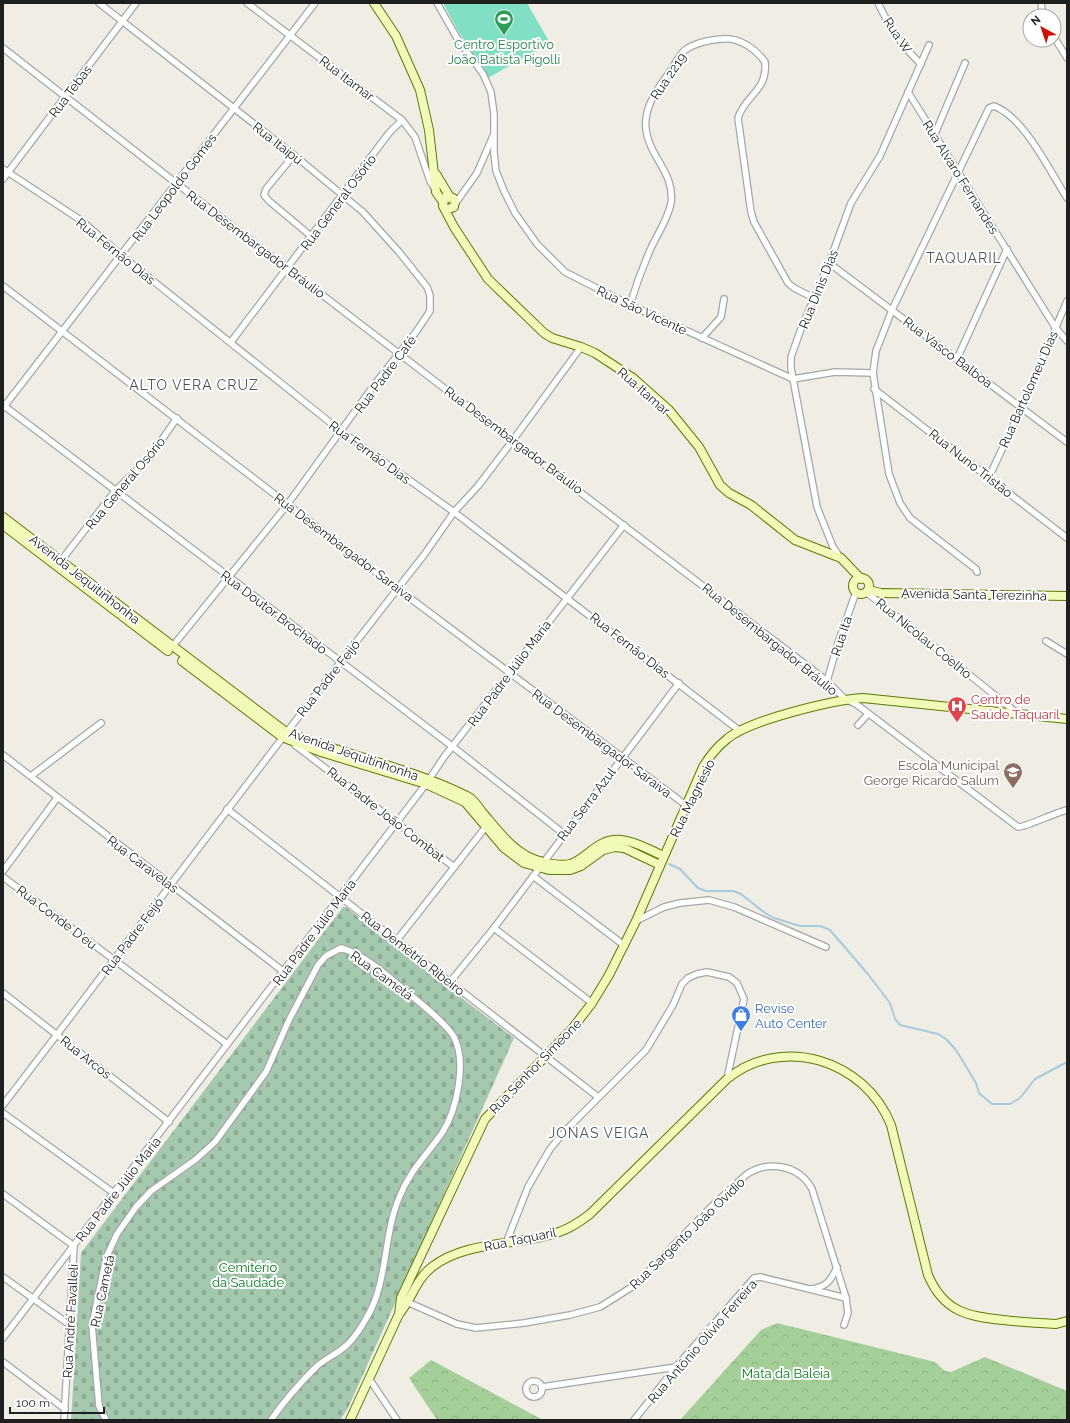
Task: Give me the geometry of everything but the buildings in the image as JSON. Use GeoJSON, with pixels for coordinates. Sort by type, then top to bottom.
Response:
{"type":"FeatureCollection","features":[{"type":"Feature","properties":{"kind":"street","name":"Rua Itaipú"},"geometry":{"type":"LineString","coordinates":[[99,3],[233,109],[294,155],[363,212],[427,288],[430,295],[431,306]]}},
{"type":"Feature","properties":{"kind":"street","name":"Rua Tebas"},"geometry":{"type":"LineString","coordinates":[[3,179],[5,171],[136,3]]}},
{"type":"Feature","properties":{"kind":"street","name":"Rua Itamar"},"geometry":{"type":"LineString","coordinates":[[247,3],[402,120],[415,137],[430,181],[444,205],[454,227],[488,279],[544,333],[552,338],[581,347],[610,362],[627,374],[668,410],[698,447],[720,485],[730,493],[751,505],[795,540],[837,557]]}},
{"type":"Feature","properties":{"kind":"street","name":"Rua Leopoldo Gomes"},"geometry":{"type":"LineString","coordinates":[[4,406],[122,256],[176,183],[315,3]]}},
{"type":"Feature","properties":{"kind":"street"},"geometry":{"type":"LineString","coordinates":[[374,3],[396,36],[420,90],[429,130],[435,172],[436,192]]}},
{"type":"Feature","properties":{"kind":"street","name":"Rua São Vicente"},"geometry":{"type":"LineString","coordinates":[[437,3],[458,38],[483,74],[491,92],[494,114],[496,171],[515,213],[537,244],[565,272],[630,305],[793,379]]}},
{"type":"Feature","properties":{"kind":"street","name":"Rua W"},"geometry":{"type":"LineString","coordinates":[[878,3],[904,48],[920,64]]}},
{"type":"Feature","properties":{"kind":"street","name":"Rua 2219"},"geometry":{"type":"LineString","coordinates":[[630,305],[638,279],[666,218],[670,204],[669,179],[649,144],[646,129],[647,113],[650,102],[684,51],[694,45],[708,40],[730,38],[752,48],[765,62],[764,80],[758,91],[741,109],[738,118],[751,212],[754,222],[788,283],[794,288],[814,298]]}},
{"type":"Feature","properties":{"kind":"street","name":"Rua Dinis Dias"},"geometry":{"type":"LineString","coordinates":[[837,557],[817,506],[793,379],[791,357],[829,263],[851,203],[880,156],[929,45]]}},
{"type":"Feature","properties":{"kind":"street","name":"Rua Desembargador Bráulio"},"geometry":{"type":"LineString","coordinates":[[3,48],[176,183],[827,681],[844,699],[871,698],[1019,715],[1067,718]]}},
{"type":"Feature","properties":{"kind":"street"},"geometry":{"type":"LineString","coordinates":[[1061,48],[1067,58]]}},
{"type":"Feature","properties":{"kind":"street"},"geometry":{"type":"LineString","coordinates":[[934,136],[964,64]]}},
{"type":"Feature","properties":{"kind":"street","name":"Rua Alvaro Fernandes"},"geometry":{"type":"LineString","coordinates":[[908,92],[934,136],[1055,327],[1067,341]]}},
{"type":"Feature","properties":{"kind":"street"},"geometry":{"type":"LineString","coordinates":[[977,572],[954,551],[910,518],[905,511],[889,474],[874,389],[873,372],[876,351],[892,310],[991,106],[997,107],[1012,116],[1022,127],[1067,198]]}},
{"type":"Feature","properties":{"kind":"street","name":"Rua General Osório"},"geometry":{"type":"LineString","coordinates":[[231,342],[390,133],[402,120]]}},
{"type":"Feature","properties":{"kind":"street"},"geometry":{"type":"LineString","coordinates":[[444,205],[448,209],[453,201],[466,190],[477,173],[494,134]]}},
{"type":"Feature","properties":{"kind":"street"},"geometry":{"type":"LineString","coordinates":[[294,155],[266,189],[264,195],[269,201],[312,237]]}},
{"type":"Feature","properties":{"kind":"street"},"geometry":{"type":"LineString","coordinates":[[426,170],[432,175],[435,172]]}},
{"type":"Feature","properties":{"kind":"street","name":"Rua Fernão Dias"},"geometry":{"type":"LineString","coordinates":[[5,171],[82,222],[122,256],[342,432],[454,512],[567,597],[740,731]]}},
{"type":"Feature","properties":{"kind":"street"},"geometry":{"type":"LineString","coordinates":[[435,172],[453,201],[454,227]]}},
{"type":"Feature","properties":{"kind":"street"},"geometry":{"type":"LineString","coordinates":[[957,359],[1007,249]]}},
{"type":"Feature","properties":{"kind":"street","name":"Rua Vasco Balboa"},"geometry":{"type":"LineString","coordinates":[[829,263],[1067,442]]}},
{"type":"Feature","properties":{"kind":"street","name":"Rua Desembargador Saraiva"},"geometry":{"type":"LineString","coordinates":[[3,286],[398,589],[687,806]]}},
{"type":"Feature","properties":{"kind":"street"},"geometry":{"type":"LineString","coordinates":[[702,338],[721,317],[724,299]]}},
{"type":"Feature","properties":{"kind":"street","name":"Rua Bartolomeu Dias"},"geometry":{"type":"LineString","coordinates":[[989,477],[1022,407],[1067,301]]}},
{"type":"Feature","properties":{"kind":"street","name":"Rua Padre Café"},"geometry":{"type":"LineString","coordinates":[[172,647],[287,504],[342,432],[374,385],[428,316],[431,306]]}},
{"type":"Feature","properties":{"kind":"street","name":"Rua Padre Feijó"},"geometry":{"type":"LineString","coordinates":[[3,1105],[227,809],[286,736],[340,662],[398,589],[454,512],[478,486],[581,347]]}},
{"type":"Feature","properties":{"kind":"street"},"geometry":{"type":"LineString","coordinates":[[793,379],[835,372],[873,372]]}},
{"type":"Feature","properties":{"kind":"street","name":"Rua Nuno Tristão"},"geometry":{"type":"LineString","coordinates":[[874,389],[1067,538]]}},
{"type":"Feature","properties":{"kind":"street","name":"Rua Doutor Brochado"},"geometry":{"type":"LineString","coordinates":[[4,406],[453,747],[564,834]]}},
{"type":"Feature","properties":{"kind":"street","name":"Rua General Osório"},"geometry":{"type":"LineString","coordinates":[[59,563],[115,491],[149,458],[177,418]]}},
{"type":"Feature","properties":{"kind":"street","name":"Avenida Jequitinhonha"},"geometry":{"type":"LineString","coordinates":[[3,517],[96,592],[286,736],[322,749],[428,782],[465,802],[488,824],[504,848],[518,860],[540,865],[569,864],[577,861],[596,846],[615,840],[631,842],[664,856]]}},
{"type":"Feature","properties":{"kind":"street","name":"Avenida Jequitinhonha"},"geometry":{"type":"LineString","coordinates":[[3,525],[59,563]]}},
{"type":"Feature","properties":{"kind":"street","name":"Rua Padre Júlio Maria"},"geometry":{"type":"LineString","coordinates":[[3,1338],[115,1194],[509,673],[624,525]]}},
{"type":"Feature","properties":{"kind":"street"},"geometry":{"type":"LineString","coordinates":[[837,557],[858,580],[866,580],[868,589],[861,594],[856,592],[853,587],[858,580]]}},
{"type":"Feature","properties":{"kind":"street","name":"Avenida Santa Terezinha"},"geometry":{"type":"LineString","coordinates":[[868,589],[881,593],[1067,596]]}},
{"type":"Feature","properties":{"kind":"street","name":"Rua Nicolau Coelho"},"geometry":{"type":"LineString","coordinates":[[868,589],[1019,715]]}},
{"type":"Feature","properties":{"kind":"street","name":"Avenida Jequitinhonha"},"geometry":{"type":"LineString","coordinates":[[96,592],[172,647],[286,736]]}},
{"type":"Feature","properties":{"kind":"street","name":"Rua Ita"},"geometry":{"type":"LineString","coordinates":[[827,681],[838,643],[856,592]]}},
{"type":"Feature","properties":{"kind":"street"},"geometry":{"type":"LineString","coordinates":[[1046,641],[1067,654]]}},
{"type":"Feature","properties":{"kind":"street","name":"Rua Serra Azul"},"geometry":{"type":"LineString","coordinates":[[450,982],[494,928],[622,756],[679,683]]}},
{"type":"Feature","properties":{"kind":"street"},"geometry":{"type":"LineString","coordinates":[[844,699],[856,704],[1018,827],[1022,827],[1033,821],[1067,810]]}},
{"type":"Feature","properties":{"kind":"street","name":"Rua Magnésio"},"geometry":{"type":"LineString","coordinates":[[660,865],[707,761],[727,739],[740,731],[790,713],[844,699]]}},
{"type":"Feature","properties":{"kind":"street"},"geometry":{"type":"LineString","coordinates":[[858,725],[868,714]]}},
{"type":"Feature","properties":{"kind":"street"},"geometry":{"type":"LineString","coordinates":[[31,776],[101,723]]}},
{"type":"Feature","properties":{"kind":"street","name":"Rua Padre João Combat"},"geometry":{"type":"LineString","coordinates":[[286,736],[454,867]]}},
{"type":"Feature","properties":{"kind":"street","name":"Rua Padre João Combat"},"geometry":{"type":"LineString","coordinates":[[319,762],[322,749]]}},
{"type":"Feature","properties":{"kind":"street","name":"Rua Caravelas"},"geometry":{"type":"LineString","coordinates":[[3,755],[284,972]]}},
{"type":"Feature","properties":{"kind":"street"},"geometry":{"type":"LineString","coordinates":[[3,872],[57,798]]}},
{"type":"Feature","properties":{"kind":"street","name":"Rua Demétrio Ribeiro"},"geometry":{"type":"LineString","coordinates":[[227,809],[598,1097]]}},
{"type":"Feature","properties":{"kind":"street"},"geometry":{"type":"LineString","coordinates":[[397,940],[488,824]]}},
{"type":"Feature","properties":{"kind":"street","name":"Avenida Jequitinhonha"},"geometry":{"type":"LineString","coordinates":[[540,865],[549,870],[575,869],[603,850],[615,847],[624,848],[660,865]]}},
{"type":"Feature","properties":{"kind":"street","name":"Rua Senhor Simeone"},"geometry":{"type":"LineString","coordinates":[[399,1314],[401,1298],[485,1119],[547,1056],[592,1003],[625,946],[660,865]]}},
{"type":"Feature","properties":{"kind":"street","name":"Rua Conde D'eu"},"geometry":{"type":"LineString","coordinates":[[3,876],[227,1044]]}},
{"type":"Feature","properties":{"kind":"street"},"geometry":{"type":"LineString","coordinates":[[533,876],[625,946]]}},
{"type":"Feature","properties":{"kind":"street"},"geometry":{"type":"LineString","coordinates":[[636,921],[664,907],[680,903],[709,900],[734,907],[826,947]]}},
{"type":"Feature","properties":{"kind":"street"},"geometry":{"type":"LineString","coordinates":[[494,928],[592,1003]]}},
{"type":"Feature","properties":{"kind":"street","name":"Rua Cametá"},"geometry":{"type":"LineString","coordinates":[[106,1420],[99,1406],[92,1325],[106,1258],[117,1234],[136,1207],[151,1191],[195,1160],[215,1142],[266,1072],[318,965],[326,956],[341,948],[353,952],[389,978],[425,1007],[454,1037],[461,1059],[457,1095],[443,1131],[413,1169],[398,1198],[385,1249],[379,1290],[368,1317],[348,1344],[317,1366],[271,1420]]}},
{"type":"Feature","properties":{"kind":"street"},"geometry":{"type":"LineString","coordinates":[[506,1243],[528,1187],[545,1156],[566,1130],[646,1050],[673,1005],[682,984],[688,978],[697,974],[707,972],[719,973],[734,980],[742,991],[744,999],[743,1010],[727,1079]]}},
{"type":"Feature","properties":{"kind":"street","name":"Rua Arcos"},"geometry":{"type":"LineString","coordinates":[[3,993],[169,1122]]}},
{"type":"Feature","properties":{"kind":"street","name":"Rua Taquaril"},"geometry":{"type":"LineString","coordinates":[[350,1420],[370,1380],[399,1314],[408,1303],[413,1290],[432,1267],[463,1252],[558,1232],[580,1222],[590,1214],[737,1070],[760,1061],[789,1056],[819,1060],[842,1069],[853,1076],[877,1098],[887,1116],[928,1275],[943,1299],[959,1312],[971,1316],[1056,1324],[1067,1321]]}},
{"type":"Feature","properties":{"kind":"street"},"geometry":{"type":"LineString","coordinates":[[3,1112],[115,1194]]}},
{"type":"Feature","properties":{"kind":"street","name":"Rua Sargento João Ovídio"},"geometry":{"type":"LineString","coordinates":[[401,1298],[408,1303],[457,1324],[476,1328],[524,1323],[570,1315],[600,1307],[635,1285],[710,1208],[753,1169],[772,1165],[795,1172],[809,1184],[837,1266],[846,1298],[848,1313],[844,1326]]}},
{"type":"Feature","properties":{"kind":"street"},"geometry":{"type":"LineString","coordinates":[[3,1194],[74,1246]]}},
{"type":"Feature","properties":{"kind":"street","name":"Rua André Favalleli"},"geometry":{"type":"LineString","coordinates":[[64,1420],[74,1246]]}},
{"type":"Feature","properties":{"kind":"street"},"geometry":{"type":"LineString","coordinates":[[808,1289],[822,1287],[828,1284],[837,1266]]}},
{"type":"Feature","properties":{"kind":"street"},"geometry":{"type":"LineString","coordinates":[[3,1277],[70,1325]]}},
{"type":"Feature","properties":{"kind":"street","name":"Rua Antônio Olívio Ferreira"},"geometry":{"type":"LineString","coordinates":[[634,1420],[676,1367],[754,1278],[760,1277],[846,1298]]}},
{"type":"Feature","properties":{"kind":"street"},"geometry":{"type":"LineString","coordinates":[[3,1362],[65,1409]]}},
{"type":"Feature","properties":{"kind":"street"},"geometry":{"type":"LineString","coordinates":[[542,1387],[676,1367]]}},
{"type":"Feature","properties":{"kind":"street"},"geometry":{"type":"LineString","coordinates":[[370,1380],[397,1420]]}},
{"type":"Feature","properties":{"kind":"green space","name":"Centro Esportivo João Batista Pigolli"},"geometry":{"type":"Polygon","coordinates":[[[443,3],[527,3],[550,43],[488,78],[457,29],[443,3]]]}},
{"type":"Feature","properties":{"kind":"green space","name":"Cemitério da Saudade"},"geometry":{"type":"Polygon","coordinates":[[[343,907],[346,907],[381,936],[514,1038],[348,1408],[340,1420],[71,1420],[81,1253],[343,907]]]}},
{"type":"Feature","properties":{"kind":"green space","name":"Mata da Baleia"},"geometry":{"type":"Polygon","coordinates":[[[777,1323],[935,1362],[945,1371],[951,1372],[985,1357],[1067,1391],[1067,1420],[680,1420],[761,1330],[777,1323]]]}},
{"type":"Feature","properties":{"kind":"green space"},"geometry":{"type":"Polygon","coordinates":[[[431,1360],[543,1420],[437,1420],[409,1378],[431,1360]]]}},
{"type":"Feature","properties":{"kind":"waterway"},"geometry":{"type":"LineString","coordinates":[[669,864],[680,869],[698,888],[706,891],[733,891],[741,894],[765,913],[774,918],[800,926],[820,926],[830,930],[867,973],[890,1003],[895,1019],[900,1025],[938,1034],[946,1039],[956,1050],[976,1083],[979,1093],[992,1104],[1010,1104],[1020,1098],[1035,1079],[1067,1062]]}},
{"type":"Feature","properties":{"kind":"place","name":"Centro Esportivo João Batista Pigolli"},"geometry":{"type":"Point","coordinates":[504,36]}},
{"type":"Feature","properties":{"kind":"place","name":"Centro de Saúde Taquaril"},"geometry":{"type":"Point","coordinates":[957,723]}},
{"type":"Feature","properties":{"kind":"place","name":"Escola Municipal George Ricardo Salum"},"geometry":{"type":"Point","coordinates":[1013,789]}},
{"type":"Feature","properties":{"kind":"place","name":"Revise Auto Center"},"geometry":{"type":"Point","coordinates":[741,1032]}},
{"type":"Feature","properties":{"kind":"district","name":"TAQUARIL"},"geometry":{"type":"Point","coordinates":[964,258]}},
{"type":"Feature","properties":{"kind":"district","name":"ALTO VERA CRUZ"},"geometry":{"type":"Point","coordinates":[194,385]}},
{"type":"Feature","properties":{"kind":"district","name":"JONAS VEIGA"},"geometry":{"type":"Point","coordinates":[599,1133]}}]}
